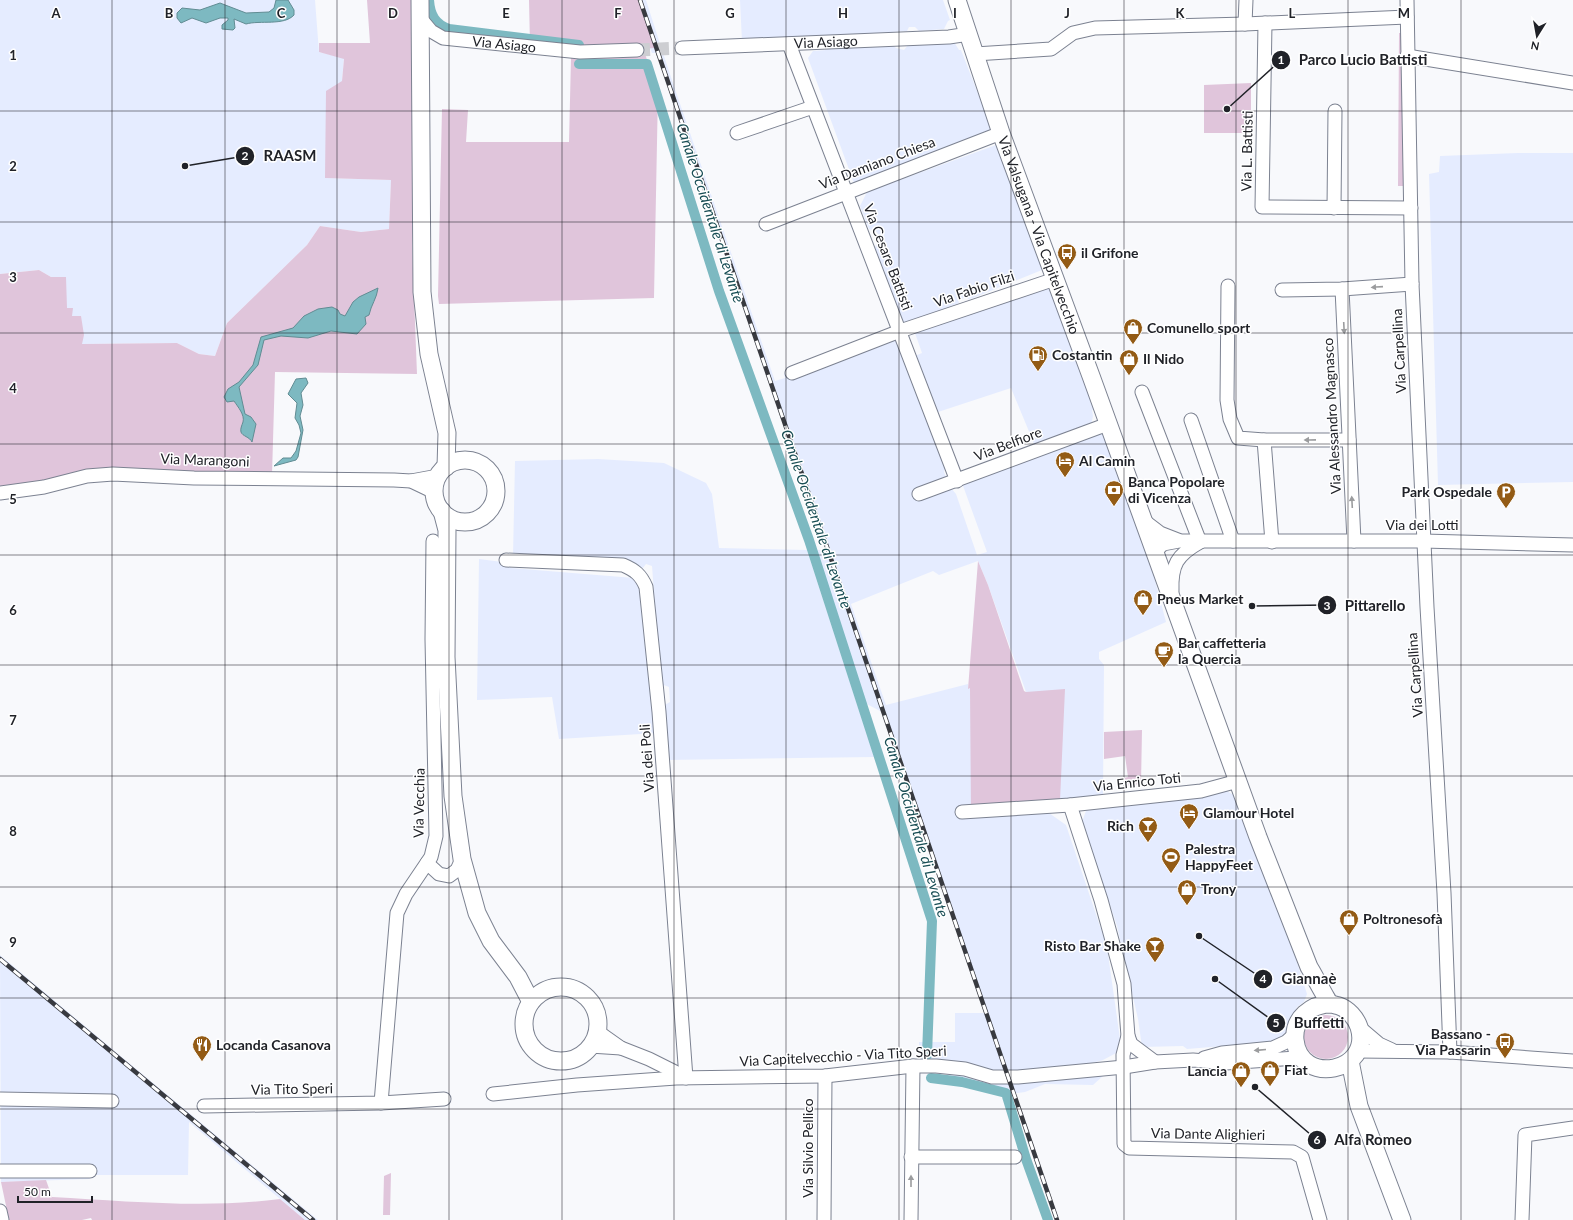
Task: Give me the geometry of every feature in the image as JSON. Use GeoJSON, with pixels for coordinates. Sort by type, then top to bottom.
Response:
{"type":"FeatureCollection","features":[{"type":"Feature","properties":{"kind":"main road"},"geometry":{"type":"LineString","coordinates":[[420,0],[422,292],[429,354],[447,432],[460,453],[471,461],[486,468],[495,483],[496,492],[493,504],[485,514],[470,521],[440,541]]}},
{"type":"Feature","properties":{"kind":"main road"},"geometry":{"type":"LineString","coordinates":[[949,0],[975,54],[993,111]]}},
{"type":"Feature","properties":{"kind":"main road"},"geometry":{"type":"LineString","coordinates":[[957,0],[965,35],[993,111]]}},
{"type":"Feature","properties":{"kind":"main road","name":"Via Valsugana - Via Capitelvecchio"},"geometry":{"type":"LineString","coordinates":[[993,111],[1238,781],[1309,967]]}},
{"type":"Feature","properties":{"kind":"main road"},"geometry":{"type":"LineString","coordinates":[[447,432],[440,478],[438,506],[442,512],[447,530],[440,541],[453,796],[462,859],[477,913],[491,941],[518,977],[537,997]]}},
{"type":"Feature","properties":{"kind":"main road"},"geometry":{"type":"LineString","coordinates":[[440,478],[454,462],[471,461]]}},
{"type":"Feature","properties":{"kind":"main road"},"geometry":{"type":"LineString","coordinates":[[442,512],[455,520],[470,521]]}},
{"type":"Feature","properties":{"kind":"main road"},"geometry":{"type":"LineString","coordinates":[[1309,967],[1319,982],[1326,999],[1331,1004],[1349,1011],[1359,1027],[1360,1044],[1354,1056],[1332,1070]]}},
{"type":"Feature","properties":{"kind":"main road"},"geometry":{"type":"LineString","coordinates":[[1309,967],[1312,1004],[1310,1009],[1300,1020],[1295,1034],[1297,1047],[1305,1060],[1317,1068],[1332,1070],[1344,1083],[1359,1106],[1402,1220]]}},
{"type":"Feature","properties":{"kind":"main road"},"geometry":{"type":"LineString","coordinates":[[563,987],[573,989],[583,994],[590,1002],[598,1021],[594,1039],[582,1054],[567,1060],[554,1060],[539,1053],[532,1046],[525,1029],[526,1015],[537,997],[553,988],[563,987]]}},
{"type":"Feature","properties":{"kind":"main road"},"geometry":{"type":"LineString","coordinates":[[1310,1009],[1317,1006],[1331,1004]]}},
{"type":"Feature","properties":{"kind":"main road"},"geometry":{"type":"LineString","coordinates":[[1354,1056],[1359,1106]]}},
{"type":"Feature","properties":{"kind":"street"},"geometry":{"type":"LineString","coordinates":[[1245,24],[1246,0]]}},
{"type":"Feature","properties":{"kind":"street","name":"Via Carpellina"},"geometry":{"type":"LineString","coordinates":[[1407,0],[1412,284],[1424,541],[1439,786],[1450,1052]]}},
{"type":"Feature","properties":{"kind":"street"},"geometry":{"type":"LineString","coordinates":[[975,54],[1051,49],[1073,33],[1095,28],[1245,24],[1407,17]]}},
{"type":"Feature","properties":{"kind":"street","name":"Via Asiago"},"geometry":{"type":"LineString","coordinates":[[421,19],[430,31],[443,38],[580,52],[637,50]]}},
{"type":"Feature","properties":{"kind":"street","name":"Via L. Battisti"},"geometry":{"type":"LineString","coordinates":[[1265,23],[1262,208],[1411,208]]}},
{"type":"Feature","properties":{"kind":"street","name":"Via Asiago"},"geometry":{"type":"LineString","coordinates":[[682,48],[965,35]]}},
{"type":"Feature","properties":{"kind":"street"},"geometry":{"type":"LineString","coordinates":[[421,48],[433,40],[443,38]]}},
{"type":"Feature","properties":{"kind":"street","name":"Via Cesare Battisti"},"geometry":{"type":"LineString","coordinates":[[789,44],[900,331],[956,481]]}},
{"type":"Feature","properties":{"kind":"street"},"geometry":{"type":"LineString","coordinates":[[1407,56],[1573,83]]}},
{"type":"Feature","properties":{"kind":"street"},"geometry":{"type":"LineString","coordinates":[[737,133],[813,107]]}},
{"type":"Feature","properties":{"kind":"street"},"geometry":{"type":"LineString","coordinates":[[1334,208],[1335,110]]}},
{"type":"Feature","properties":{"kind":"street","name":"Via Damiano Chiesa"},"geometry":{"type":"LineString","coordinates":[[766,224],[1000,133]]}},
{"type":"Feature","properties":{"kind":"street","name":"Via Fabio Filzi"},"geometry":{"type":"LineString","coordinates":[[792,374],[900,331],[1055,279]]}},
{"type":"Feature","properties":{"kind":"street"},"geometry":{"type":"LineString","coordinates":[[1282,290],[1342,289],[1412,284]]}},
{"type":"Feature","properties":{"kind":"street"},"geometry":{"type":"LineString","coordinates":[[1228,286],[1227,400],[1230,418],[1238,438],[1264,440],[1349,440]]}},
{"type":"Feature","properties":{"kind":"street","name":"Via Alessandro Magnasco"},"geometry":{"type":"LineString","coordinates":[[1342,289],[1354,541]]}},
{"type":"Feature","properties":{"kind":"street"},"geometry":{"type":"LineString","coordinates":[[1142,392],[1190,544],[1175,563],[1171,580],[1172,601]]}},
{"type":"Feature","properties":{"kind":"street"},"geometry":{"type":"LineString","coordinates":[[1191,420],[1233,541]]}},
{"type":"Feature","properties":{"kind":"street","name":"Via Belfiore"},"geometry":{"type":"LineString","coordinates":[[919,494],[1108,424]]}},
{"type":"Feature","properties":{"kind":"street"},"geometry":{"type":"LineString","coordinates":[[1264,440],[1272,542]]}},
{"type":"Feature","properties":{"kind":"street","name":"Via Marangoni"},"geometry":{"type":"LineString","coordinates":[[0,493],[44,487],[87,476],[113,474],[194,478],[298,478],[411,481],[440,478]]}},
{"type":"Feature","properties":{"kind":"street","name":"Via dei Lotti"},"geometry":{"type":"LineString","coordinates":[[1143,520],[1160,533],[1190,544]]}},
{"type":"Feature","properties":{"kind":"street","name":"Via Vecchia"},"geometry":{"type":"LineString","coordinates":[[381,1103],[397,913],[406,894],[427,863],[434,848],[436,823],[432,639],[440,541]]}},
{"type":"Feature","properties":{"kind":"street","name":"Via dei Lotti"},"geometry":{"type":"LineString","coordinates":[[1155,552],[1163,544],[1233,541],[1424,541],[1573,544]]}},
{"type":"Feature","properties":{"kind":"street","name":"Via dei Poli"},"geometry":{"type":"LineString","coordinates":[[506,560],[623,565],[635,570],[643,578],[646,587],[659,712],[686,1078]]}},
{"type":"Feature","properties":{"kind":"street","name":"Via Enrico Toti"},"geometry":{"type":"LineString","coordinates":[[962,812],[1070,805],[1207,790],[1238,781]]}},
{"type":"Feature","properties":{"kind":"street"},"geometry":{"type":"LineString","coordinates":[[1070,805],[1101,900],[1124,984],[1128,1036],[1131,1044],[1155,1062]]}},
{"type":"Feature","properties":{"kind":"street"},"geometry":{"type":"LineString","coordinates":[[449,876],[457,870],[462,859]]}},
{"type":"Feature","properties":{"kind":"street"},"geometry":{"type":"LineString","coordinates":[[427,863],[439,874],[449,876],[464,883],[470,890]]}},
{"type":"Feature","properties":{"kind":"street"},"geometry":{"type":"LineString","coordinates":[[1359,1027],[1379,1044],[1396,1052]]}},
{"type":"Feature","properties":{"kind":"street"},"geometry":{"type":"LineString","coordinates":[[1193,1060],[1222,1053],[1273,1048],[1286,1042],[1295,1034]]}},
{"type":"Feature","properties":{"kind":"street"},"geometry":{"type":"LineString","coordinates":[[1124,1067],[1123,1055],[1128,1036]]}},
{"type":"Feature","properties":{"kind":"street"},"geometry":{"type":"LineString","coordinates":[[594,1039],[649,1059],[686,1078]]}},
{"type":"Feature","properties":{"kind":"street"},"geometry":{"type":"LineString","coordinates":[[1354,1056],[1396,1052],[1450,1052],[1570,1062]]}},
{"type":"Feature","properties":{"kind":"street"},"geometry":{"type":"LineString","coordinates":[[1193,1060],[1226,1063],[1296,1058],[1305,1060]]}},
{"type":"Feature","properties":{"kind":"street","name":"Via Capitelvecchio - Via Tito Speri"},"geometry":{"type":"LineString","coordinates":[[493,1094],[577,1085],[686,1078],[825,1076],[912,1066],[936,1066],[965,1069],[984,1075],[1002,1077],[1031,1076],[1124,1067],[1155,1062],[1193,1060]]}},
{"type":"Feature","properties":{"kind":"street"},"geometry":{"type":"LineString","coordinates":[[911,1220],[910,1157],[912,1066]]}},
{"type":"Feature","properties":{"kind":"street","name":"Via Dante Alighieri"},"geometry":{"type":"LineString","coordinates":[[1124,1067],[1124,1144],[1127,1147],[1293,1152],[1302,1156],[1320,1220]]}},
{"type":"Feature","properties":{"kind":"street","name":"Via Silvio Pellico"},"geometry":{"type":"LineString","coordinates":[[824,1220],[825,1076]]}},
{"type":"Feature","properties":{"kind":"street"},"geometry":{"type":"LineString","coordinates":[[0,1099],[112,1101]]}},
{"type":"Feature","properties":{"kind":"street"},"geometry":{"type":"LineString","coordinates":[[381,1103],[444,1099]]}},
{"type":"Feature","properties":{"kind":"street","name":"Via Tito Speri"},"geometry":{"type":"LineString","coordinates":[[204,1106],[381,1103]]}},
{"type":"Feature","properties":{"kind":"street"},"geometry":{"type":"LineString","coordinates":[[1522,1220],[1525,1135],[1573,1128]]}},
{"type":"Feature","properties":{"kind":"street"},"geometry":{"type":"LineString","coordinates":[[910,1157],[1015,1157]]}},
{"type":"Feature","properties":{"kind":"street"},"geometry":{"type":"LineString","coordinates":[[0,1171],[90,1171]]}},
{"type":"Feature","properties":{"kind":"street"},"geometry":{"type":"LineString","coordinates":[[0,1210],[2,1220]]}},
{"type":"Feature","properties":{"kind":"shaded area"},"geometry":{"type":"Polygon","coordinates":[[[0,0],[315,0],[319,52],[344,58],[342,81],[325,178],[391,180],[389,229],[361,232],[320,226],[307,245],[227,323],[215,356],[199,354],[177,343],[82,344],[72,316],[66,308],[66,277],[51,277],[39,270],[0,274],[0,0]]]}},
{"type":"Feature","properties":{"kind":"shaded area"},"geometry":{"type":"Polygon","coordinates":[[[367,0],[419,0],[412,245],[417,374],[275,372],[272,475],[126,473],[0,493],[0,274],[39,270],[51,277],[66,277],[67,308],[73,308],[72,316],[81,316],[84,335],[82,344],[177,343],[199,354],[215,356],[227,323],[307,245],[320,226],[361,232],[389,229],[391,180],[325,178],[326,91],[342,81],[344,59],[319,52],[319,43],[370,43],[367,0]]]}},
{"type":"Feature","properties":{"kind":"shaded area"},"geometry":{"type":"Polygon","coordinates":[[[529,0],[640,0],[656,48],[615,50],[530,45],[529,0]]]}},
{"type":"Feature","properties":{"kind":"shaded area"},"geometry":{"type":"Polygon","coordinates":[[[640,0],[646,0],[661,47],[664,47],[666,52],[663,53],[775,381],[785,378],[784,374],[889,334],[895,337],[946,466],[944,472],[950,487],[956,494],[977,555],[987,552],[962,483],[1099,433],[1105,436],[1151,565],[1166,622],[1099,652],[1099,659],[1104,665],[1103,794],[1060,801],[1026,692],[978,561],[939,575],[933,571],[851,604],[886,705],[968,684],[968,688],[970,688],[1049,813],[1066,825],[1107,947],[1121,1046],[1118,1052],[1103,1060],[1037,1078],[1041,1082],[1104,1075],[1093,1085],[1045,1084],[1025,1092],[1004,1095],[928,1069],[919,1063],[919,1042],[955,1042],[955,1013],[985,1013],[882,712],[863,702],[857,685],[813,550],[827,550],[657,53],[652,53],[650,48],[655,48],[640,0]]]}},
{"type":"Feature","properties":{"kind":"shaded area"},"geometry":{"type":"Polygon","coordinates":[[[740,0],[943,0],[950,20],[944,29],[919,31],[915,27],[909,27],[907,31],[742,42],[740,0]]]}},
{"type":"Feature","properties":{"kind":"shaded area"},"geometry":{"type":"Polygon","coordinates":[[[1399,33],[1401,33],[1405,186],[1398,186],[1399,33]]]}},
{"type":"Feature","properties":{"kind":"shaded area"},"geometry":{"type":"Polygon","coordinates":[[[954,42],[959,50],[961,50],[992,130],[988,131],[989,136],[856,184],[854,183],[808,58],[813,51],[826,50],[828,46],[891,43],[896,48],[904,50],[909,44],[954,42]]]}},
{"type":"Feature","properties":{"kind":"shaded area"},"geometry":{"type":"Polygon","coordinates":[[[645,54],[658,91],[654,298],[439,304],[442,109],[468,110],[466,142],[569,142],[571,58],[583,55],[645,54]]]}},
{"type":"Feature","properties":{"kind":"shaded area"},"geometry":{"type":"Polygon","coordinates":[[[1251,83],[1251,133],[1204,133],[1204,85],[1251,83]]]}},
{"type":"Feature","properties":{"kind":"shaded area"},"geometry":{"type":"Polygon","coordinates":[[[996,145],[1042,270],[973,298],[968,299],[967,297],[958,300],[959,303],[904,324],[875,247],[880,240],[877,232],[869,229],[860,206],[867,192],[996,145]]]}},
{"type":"Feature","properties":{"kind":"shaded area"},"geometry":{"type":"Polygon","coordinates":[[[1518,153],[1573,153],[1573,482],[1438,485],[1429,174],[1439,172],[1440,156],[1518,153]]]}},
{"type":"Feature","properties":{"kind":"shaded area"},"geometry":{"type":"Polygon","coordinates":[[[1047,282],[1095,409],[1092,410],[1093,416],[1091,425],[1035,446],[1011,388],[935,413],[915,356],[922,353],[915,333],[911,332],[1047,282]]]}},
{"type":"Feature","properties":{"kind":"shaded area"},"geometry":{"type":"Polygon","coordinates":[[[598,459],[664,463],[706,483],[712,494],[719,548],[807,550],[874,757],[667,760],[663,706],[670,702],[669,687],[661,684],[652,566],[646,564],[643,568],[619,564],[513,557],[515,461],[598,459]]]}},
{"type":"Feature","properties":{"kind":"shaded area"},"geometry":{"type":"Polygon","coordinates":[[[479,559],[511,563],[511,568],[634,578],[640,585],[657,733],[559,739],[552,697],[477,700],[479,559]]]}},
{"type":"Feature","properties":{"kind":"shaded area"},"geometry":{"type":"Polygon","coordinates":[[[978,561],[988,585],[1024,691],[1065,689],[1060,801],[971,813],[970,688],[968,689],[978,561]]]}},
{"type":"Feature","properties":{"kind":"shaded area"},"geometry":{"type":"Polygon","coordinates":[[[1142,730],[1141,784],[1125,786],[1124,778],[1128,777],[1125,756],[1104,759],[1104,732],[1142,730]]]}},
{"type":"Feature","properties":{"kind":"shaded area"},"geometry":{"type":"Polygon","coordinates":[[[1227,791],[1235,796],[1280,909],[1307,994],[1304,1002],[1297,1007],[1286,1036],[1273,1042],[1187,1049],[1183,1046],[1142,1047],[1138,1019],[1117,926],[1082,822],[1087,808],[1227,791]]]}},
{"type":"Feature","properties":{"kind":"shaded area"},"geometry":{"type":"Polygon","coordinates":[[[0,955],[318,1220],[305,1220],[189,1122],[188,1175],[93,1175],[89,1179],[1,1182],[0,955]]]}},
{"type":"Feature","properties":{"kind":"shaded area"},"geometry":{"type":"Polygon","coordinates":[[[1326,1015],[1338,1019],[1344,1025],[1348,1037],[1344,1049],[1338,1055],[1326,1059],[1314,1055],[1308,1049],[1304,1037],[1308,1025],[1314,1019],[1326,1015]]]}},
{"type":"Feature","properties":{"kind":"shaded area"},"geometry":{"type":"Polygon","coordinates":[[[391,1173],[390,1215],[383,1215],[384,1176],[391,1173]]]}},
{"type":"Feature","properties":{"kind":"shaded area"},"geometry":{"type":"Polygon","coordinates":[[[46,1180],[52,1197],[194,1204],[252,1202],[280,1199],[305,1220],[92,1220],[91,1218],[82,1220],[9,1220],[1,1182],[46,1180]]]}},
{"type":"Feature","properties":{"kind":"water"},"geometry":{"type":"Polygon","coordinates":[[[276,0],[288,0],[294,10],[294,15],[278,22],[246,24],[234,19],[235,28],[233,30],[222,29],[222,25],[228,20],[228,18],[220,18],[206,23],[192,18],[181,23],[177,18],[177,13],[182,8],[200,10],[220,3],[246,13],[269,12],[274,8],[276,0]]]}},
{"type":"Feature","properties":{"kind":"water"},"geometry":{"type":"Polygon","coordinates":[[[378,288],[369,315],[365,317],[366,324],[357,334],[331,331],[308,338],[281,336],[264,340],[258,365],[239,387],[245,414],[251,417],[256,424],[252,442],[243,435],[241,432],[243,417],[241,411],[234,401],[227,402],[224,397],[228,389],[239,382],[253,365],[261,337],[293,328],[304,316],[318,309],[332,307],[338,310],[340,314],[345,316],[353,302],[359,297],[378,288]]]}},
{"type":"Feature","properties":{"kind":"water"},"geometry":{"type":"Polygon","coordinates":[[[306,378],[308,383],[301,393],[303,405],[300,416],[303,430],[298,457],[296,460],[274,466],[283,458],[291,458],[296,451],[301,433],[295,418],[297,403],[288,394],[296,379],[306,378]]]}},
{"type":"Feature","properties":{"kind":"waterway","name":"Canale Occidentale di Levante"},"geometry":{"type":"LineString","coordinates":[[429,0],[434,18],[437,22],[449,29],[579,45]]}},
{"type":"Feature","properties":{"kind":"waterway","name":"Canale Occidentale di Levante"},"geometry":{"type":"LineString","coordinates":[[579,64],[647,64],[719,291],[809,540],[932,921],[927,1055]]}},
{"type":"Feature","properties":{"kind":"waterway","name":"Canale Occidentale di Levante"},"geometry":{"type":"LineString","coordinates":[[931,1078],[962,1082],[1006,1093],[1026,1159],[1048,1220]]}},
{"type":"Feature","properties":{"kind":"tunnel"},"geometry":{"type":"LineString","coordinates":[[637,50],[682,48]]}},
{"type":"Feature","properties":{"kind":"railway"},"geometry":{"type":"LineString","coordinates":[[640,0],[1057,1220]]}},
{"type":"Feature","properties":{"kind":"railway"},"geometry":{"type":"LineString","coordinates":[[0,959],[313,1220]]}},
{"type":"Feature","properties":{"kind":"place","name":"Parco Lucio Battisti"},"geometry":{"type":"Point","coordinates":[1227,109]}},
{"type":"Feature","properties":{"kind":"place","name":"RAASM"},"geometry":{"type":"Point","coordinates":[185,166]}},
{"type":"Feature","properties":{"kind":"place","name":"il Grifone"},"geometry":{"type":"Point","coordinates":[1067,270]}},
{"type":"Feature","properties":{"kind":"place","name":"Comunello sport"},"geometry":{"type":"Point","coordinates":[1133,345]}},
{"type":"Feature","properties":{"kind":"place","name":"Costantin"},"geometry":{"type":"Point","coordinates":[1038,372]}},
{"type":"Feature","properties":{"kind":"place","name":"Il Nido"},"geometry":{"type":"Point","coordinates":[1129,376]}},
{"type":"Feature","properties":{"kind":"place","name":"Al Camin"},"geometry":{"type":"Point","coordinates":[1065,478]}},
{"type":"Feature","properties":{"kind":"place","name":"Banca Popolare di Vicenza"},"geometry":{"type":"Point","coordinates":[1114,507]}},
{"type":"Feature","properties":{"kind":"place","name":"Park Ospedale"},"geometry":{"type":"Point","coordinates":[1506,509]}},
{"type":"Feature","properties":{"kind":"place","name":"Pittarello"},"geometry":{"type":"Point","coordinates":[1252,606]}},
{"type":"Feature","properties":{"kind":"place","name":"Pneus Market"},"geometry":{"type":"Point","coordinates":[1143,616]}},
{"type":"Feature","properties":{"kind":"place","name":"Bar caffetteria la Quercia"},"geometry":{"type":"Point","coordinates":[1164,668]}},
{"type":"Feature","properties":{"kind":"place","name":"Glamour Hotel"},"geometry":{"type":"Point","coordinates":[1189,830]}},
{"type":"Feature","properties":{"kind":"place","name":"Rich"},"geometry":{"type":"Point","coordinates":[1148,843]}},
{"type":"Feature","properties":{"kind":"place","name":"Palestra HappyFeet"},"geometry":{"type":"Point","coordinates":[1171,874]}},
{"type":"Feature","properties":{"kind":"place","name":"Trony"},"geometry":{"type":"Point","coordinates":[1187,906]}},
{"type":"Feature","properties":{"kind":"place","name":"Giannaè"},"geometry":{"type":"Point","coordinates":[1199,936]}},
{"type":"Feature","properties":{"kind":"place","name":"Poltronesofà"},"geometry":{"type":"Point","coordinates":[1349,936]}},
{"type":"Feature","properties":{"kind":"place","name":"Risto Bar Shake"},"geometry":{"type":"Point","coordinates":[1155,963]}},
{"type":"Feature","properties":{"kind":"place","name":"Buffetti"},"geometry":{"type":"Point","coordinates":[1215,979]}},
{"type":"Feature","properties":{"kind":"place","name":"Bassano - Via Passarin"},"geometry":{"type":"Point","coordinates":[1505,1059]}},
{"type":"Feature","properties":{"kind":"place","name":"Locanda Casanova"},"geometry":{"type":"Point","coordinates":[202,1062]}},
{"type":"Feature","properties":{"kind":"place","name":"Alfa Romeo"},"geometry":{"type":"Point","coordinates":[1255,1087]}},
{"type":"Feature","properties":{"kind":"place","name":"Fiat"},"geometry":{"type":"Point","coordinates":[1270,1087]}},
{"type":"Feature","properties":{"kind":"place","name":"Lancia"},"geometry":{"type":"Point","coordinates":[1241,1088]}}]}
